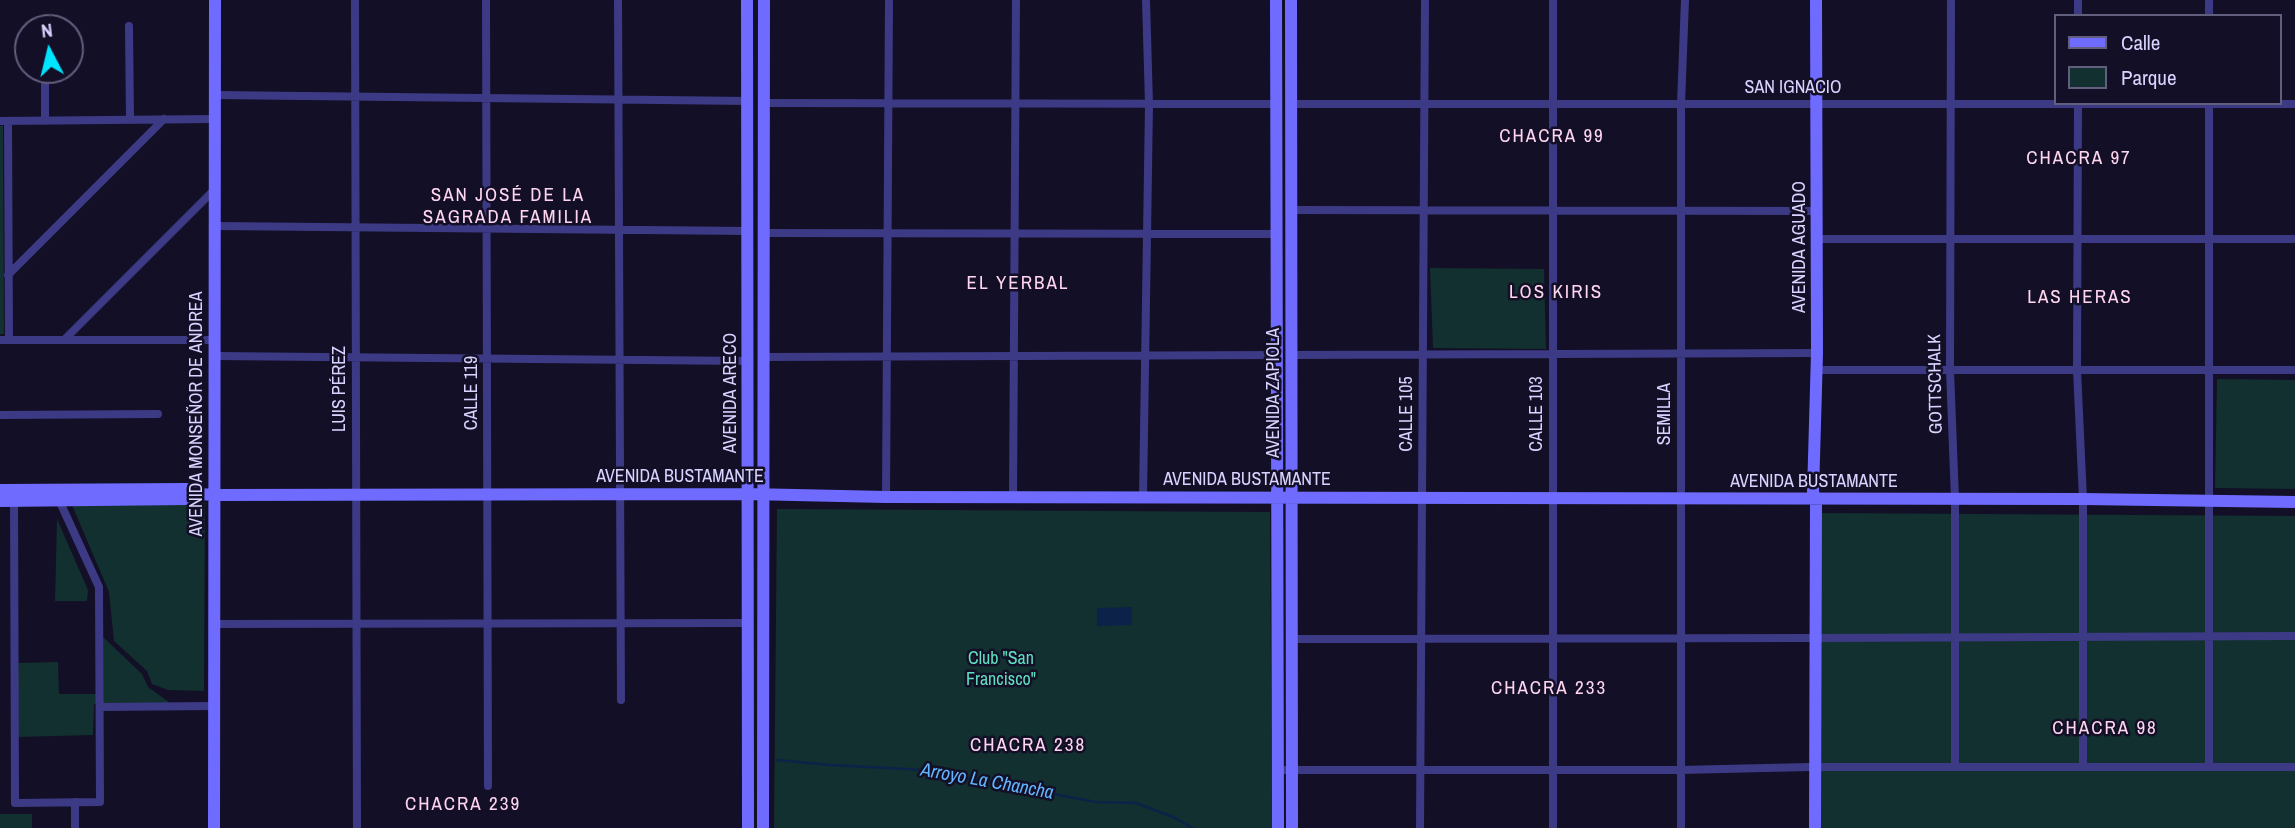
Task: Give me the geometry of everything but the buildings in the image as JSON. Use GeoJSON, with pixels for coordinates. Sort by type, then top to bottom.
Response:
{"type":"FeatureCollection","features":[{"type":"Feature","properties":{"kind":"main road","name":"AVENIDA MONSEÑOR DE ANDREA"},"geometry":{"type":"LineString","coordinates":[[214,828],[215,0]]}},
{"type":"Feature","properties":{"kind":"main road","name":"AVENIDA ARECO"},"geometry":{"type":"LineString","coordinates":[[747,0],[748,828]]}},
{"type":"Feature","properties":{"kind":"main road","name":"AVENIDA ARECO"},"geometry":{"type":"LineString","coordinates":[[763,828],[764,0]]}},
{"type":"Feature","properties":{"kind":"main road","name":"AVENIDA ZAPIOLA"},"geometry":{"type":"LineString","coordinates":[[1276,0],[1278,828]]}},
{"type":"Feature","properties":{"kind":"main road","name":"AVENIDA ZAPIOLA"},"geometry":{"type":"LineString","coordinates":[[1291,0],[1292,828]]}},
{"type":"Feature","properties":{"kind":"main road","name":"AVENIDA AGUADO"},"geometry":{"type":"LineString","coordinates":[[1815,828],[1812,638],[1818,353],[1816,0]]}},
{"type":"Feature","properties":{"kind":"main road","name":"AVENIDA BUSTAMANTE"},"geometry":{"type":"LineString","coordinates":[[0,501],[14,495],[187,488],[199,494],[215,495],[749,494],[1013,498],[1553,499],[1813,497],[2295,502]]}},
{"type":"Feature","properties":{"kind":"main road","name":"AVENIDA BUSTAMANTE"},"geometry":{"type":"LineString","coordinates":[[0,490],[14,495],[60,500],[187,499],[199,494]]}},
{"type":"Feature","properties":{"kind":"main road","name":"AVENIDA AGUADO"},"geometry":{"type":"LineString","coordinates":[[1809,828],[1812,767]]}},
{"type":"Feature","properties":{"kind":"street","name":"LUIS PÉREZ"},"geometry":{"type":"LineString","coordinates":[[355,0],[357,828]]}},
{"type":"Feature","properties":{"kind":"street","name":"CALLE 119"},"geometry":{"type":"LineString","coordinates":[[486,0],[488,786]]}},
{"type":"Feature","properties":{"kind":"street"},"geometry":{"type":"LineString","coordinates":[[618,0],[621,700]]}},
{"type":"Feature","properties":{"kind":"street"},"geometry":{"type":"LineString","coordinates":[[886,497],[889,0]]}},
{"type":"Feature","properties":{"kind":"street"},"geometry":{"type":"LineString","coordinates":[[1013,498],[1016,0]]}},
{"type":"Feature","properties":{"kind":"street"},"geometry":{"type":"LineString","coordinates":[[1143,498],[1149,104],[1146,0]]}},
{"type":"Feature","properties":{"kind":"street","name":"CALLE 105"},"geometry":{"type":"LineString","coordinates":[[1420,828],[1425,0]]}},
{"type":"Feature","properties":{"kind":"street","name":"CALLE 103"},"geometry":{"type":"LineString","coordinates":[[1552,828],[1553,0]]}},
{"type":"Feature","properties":{"kind":"street","name":"SEMILLA"},"geometry":{"type":"LineString","coordinates":[[1681,828],[1681,104],[1685,0]]}},
{"type":"Feature","properties":{"kind":"street","name":"GOTTSCHALK"},"geometry":{"type":"LineString","coordinates":[[1951,0],[1950,370],[1955,499],[1955,767]]}},
{"type":"Feature","properties":{"kind":"street"},"geometry":{"type":"LineString","coordinates":[[129,26],[130,120]]}},
{"type":"Feature","properties":{"kind":"street"},"geometry":{"type":"LineString","coordinates":[[45,84],[45,121]]}},
{"type":"Feature","properties":{"kind":"street"},"geometry":{"type":"LineString","coordinates":[[215,96],[749,101]]}},
{"type":"Feature","properties":{"kind":"street"},"geometry":{"type":"LineString","coordinates":[[764,103],[1276,104]]}},
{"type":"Feature","properties":{"kind":"street","name":"SAN IGNACIO"},"geometry":{"type":"LineString","coordinates":[[1291,104],[2054,104]]}},
{"type":"Feature","properties":{"kind":"street"},"geometry":{"type":"LineString","coordinates":[[2078,105],[2077,370],[2083,499],[2083,767]]}},
{"type":"Feature","properties":{"kind":"street"},"geometry":{"type":"LineString","coordinates":[[2209,105],[2209,766]]}},
{"type":"Feature","properties":{"kind":"street"},"geometry":{"type":"LineString","coordinates":[[215,119],[4,121],[8,275],[4,340],[215,340]]}},
{"type":"Feature","properties":{"kind":"street"},"geometry":{"type":"LineString","coordinates":[[8,275],[164,120]]}},
{"type":"Feature","properties":{"kind":"street"},"geometry":{"type":"LineString","coordinates":[[64,340],[215,189]]}},
{"type":"Feature","properties":{"kind":"street"},"geometry":{"type":"LineString","coordinates":[[1292,210],[1818,211]]}},
{"type":"Feature","properties":{"kind":"street"},"geometry":{"type":"LineString","coordinates":[[215,226],[749,231]]}},
{"type":"Feature","properties":{"kind":"street"},"geometry":{"type":"LineString","coordinates":[[764,233],[1277,233]]}},
{"type":"Feature","properties":{"kind":"street"},"geometry":{"type":"LineString","coordinates":[[1817,239],[2295,239]]}},
{"type":"Feature","properties":{"kind":"street"},"geometry":{"type":"LineString","coordinates":[[1292,355],[1818,353]]}},
{"type":"Feature","properties":{"kind":"street"},"geometry":{"type":"LineString","coordinates":[[763,357],[1277,355]]}},
{"type":"Feature","properties":{"kind":"street"},"geometry":{"type":"LineString","coordinates":[[215,356],[749,361]]}},
{"type":"Feature","properties":{"kind":"street"},"geometry":{"type":"LineString","coordinates":[[1817,370],[2295,370]]}},
{"type":"Feature","properties":{"kind":"street"},"geometry":{"type":"LineString","coordinates":[[0,415],[158,414]]}},
{"type":"Feature","properties":{"kind":"street"},"geometry":{"type":"LineString","coordinates":[[14,495],[15,803],[100,802],[99,587],[60,500]]}},
{"type":"Feature","properties":{"kind":"street"},"geometry":{"type":"LineString","coordinates":[[214,624],[748,623]]}},
{"type":"Feature","properties":{"kind":"street"},"geometry":{"type":"LineString","coordinates":[[1292,639],[2295,636]]}},
{"type":"Feature","properties":{"kind":"street"},"geometry":{"type":"LineString","coordinates":[[100,707],[214,706]]}},
{"type":"Feature","properties":{"kind":"street"},"geometry":{"type":"LineString","coordinates":[[1278,770],[2295,766]]}},
{"type":"Feature","properties":{"kind":"street"},"geometry":{"type":"LineString","coordinates":[[75,802],[75,828]]}},
{"type":"Feature","properties":{"kind":"green space"},"geometry":{"type":"Polygon","coordinates":[[[0,126],[3,126],[4,334],[0,334],[0,126]]]}},
{"type":"Feature","properties":{"kind":"green space"},"geometry":{"type":"Polygon","coordinates":[[[1430,268],[1544,269],[1546,349],[1433,348],[1430,268]]]}},
{"type":"Feature","properties":{"kind":"green space"},"geometry":{"type":"Polygon","coordinates":[[[2217,379],[2295,380],[2295,489],[2215,488],[2217,379]]]}},
{"type":"Feature","properties":{"kind":"green space"},"geometry":{"type":"Polygon","coordinates":[[[205,503],[204,691],[168,690],[152,684],[147,671],[114,641],[109,592],[72,505],[205,503]]]}},
{"type":"Feature","properties":{"kind":"green space","name":"Club \"San Francisco\""},"geometry":{"type":"Polygon","coordinates":[[[777,509],[1270,512],[1272,828],[774,828],[777,509]]]}},
{"type":"Feature","properties":{"kind":"green space"},"geometry":{"type":"Polygon","coordinates":[[[1818,513],[2295,516],[2295,828],[1817,828],[1818,513]]]}},
{"type":"Feature","properties":{"kind":"green space"},"geometry":{"type":"Polygon","coordinates":[[[57,519],[88,590],[87,601],[55,601],[57,519]]]}},
{"type":"Feature","properties":{"kind":"green space"},"geometry":{"type":"Polygon","coordinates":[[[102,636],[142,674],[148,687],[173,705],[94,704],[93,735],[18,737],[18,663],[58,662],[59,694],[102,694],[102,636]]]}},
{"type":"Feature","properties":{"kind":"green space"},"geometry":{"type":"Polygon","coordinates":[[[0,814],[32,814],[32,828],[0,828],[0,814]]]}},
{"type":"Feature","properties":{"kind":"water"},"geometry":{"type":"Polygon","coordinates":[[[1132,607],[1132,625],[1097,626],[1097,608],[1132,607]]]}},
{"type":"Feature","properties":{"kind":"waterway","name":"Arroyo La Chancha"},"geometry":{"type":"LineString","coordinates":[[777,760],[925,770],[1096,802],[1136,803],[1193,828]]}},
{"type":"Feature","properties":{"kind":"district","name":"CHACRA 99"},"geometry":{"type":"Point","coordinates":[1552,137]}},
{"type":"Feature","properties":{"kind":"district","name":"CHACRA 97"},"geometry":{"type":"Point","coordinates":[2079,159]}},
{"type":"Feature","properties":{"kind":"district","name":"SAN JOSÉ DE LA SAGRADA FAMILIA"},"geometry":{"type":"Point","coordinates":[508,207]}},
{"type":"Feature","properties":{"kind":"district","name":"EL YERBAL"},"geometry":{"type":"Point","coordinates":[1018,284]}},
{"type":"Feature","properties":{"kind":"district","name":"LOS KIRIS"},"geometry":{"type":"Point","coordinates":[1556,293]}},
{"type":"Feature","properties":{"kind":"district","name":"LAS HERAS"},"geometry":{"type":"Point","coordinates":[2080,298]}},
{"type":"Feature","properties":{"kind":"district","name":"CHACRA 233"},"geometry":{"type":"Point","coordinates":[1549,689]}},
{"type":"Feature","properties":{"kind":"district","name":"CHACRA 98"},"geometry":{"type":"Point","coordinates":[2105,729]}},
{"type":"Feature","properties":{"kind":"district","name":"CHACRA 238"},"geometry":{"type":"Point","coordinates":[1028,746]}},
{"type":"Feature","properties":{"kind":"district","name":"CHACRA 239"},"geometry":{"type":"Point","coordinates":[463,805]}}]}
